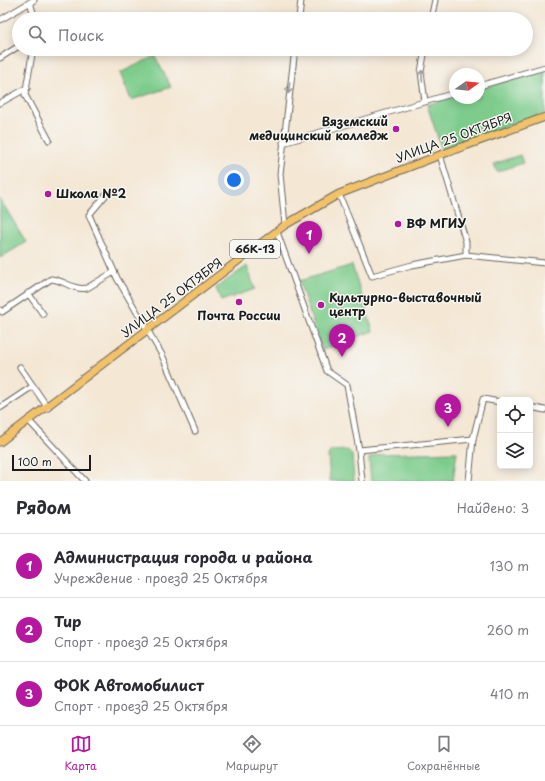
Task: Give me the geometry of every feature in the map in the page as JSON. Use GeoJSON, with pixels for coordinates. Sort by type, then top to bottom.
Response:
{"type":"FeatureCollection","features":[{"type":"Feature","properties":{"kind":"main road","name":"УЛИЦА 25 ОКТЯБРЯ"},"geometry":{"type":"LineString","coordinates":[[0,442],[48,408],[285,225],[338,194],[545,117]]}},
{"type":"Feature","properties":{"kind":"street"},"geometry":{"type":"LineString","coordinates":[[300,12],[301,0]]}},
{"type":"Feature","properties":{"kind":"street"},"geometry":{"type":"LineString","coordinates":[[432,12],[435,0]]}},
{"type":"Feature","properties":{"kind":"street"},"geometry":{"type":"LineString","coordinates":[[13,12],[32,1],[34,12]]}},
{"type":"Feature","properties":{"kind":"street"},"geometry":{"type":"LineString","coordinates":[[0,20],[12,13]]}},
{"type":"Feature","properties":{"kind":"street"},"geometry":{"type":"LineString","coordinates":[[0,58],[12,50]]}},
{"type":"Feature","properties":{"kind":"street"},"geometry":{"type":"LineString","coordinates":[[32,56],[25,95],[49,140]]}},
{"type":"Feature","properties":{"kind":"street"},"geometry":{"type":"LineString","coordinates":[[285,225],[280,174],[294,56]]}},
{"type":"Feature","properties":{"kind":"street"},"geometry":{"type":"LineString","coordinates":[[424,56],[421,72],[425,102]]}},
{"type":"Feature","properties":{"kind":"street"},"geometry":{"type":"LineString","coordinates":[[485,84],[545,67]]}},
{"type":"Feature","properties":{"kind":"street"},"geometry":{"type":"LineString","coordinates":[[0,103],[27,88]]}},
{"type":"Feature","properties":{"kind":"street"},"geometry":{"type":"LineString","coordinates":[[283,143],[449,95]]}},
{"type":"Feature","properties":{"kind":"street"},"geometry":{"type":"LineString","coordinates":[[440,155],[466,242],[466,255]]}},
{"type":"Feature","properties":{"kind":"street"},"geometry":{"type":"LineString","coordinates":[[338,194],[372,276],[412,265],[466,255],[545,264]]}},
{"type":"Feature","properties":{"kind":"street"},"geometry":{"type":"LineString","coordinates":[[105,196],[89,215],[114,272],[162,355],[195,431]]}},
{"type":"Feature","properties":{"kind":"street"},"geometry":{"type":"LineString","coordinates":[[277,232],[327,371],[346,385],[359,450],[362,481]]}},
{"type":"Feature","properties":{"kind":"street"},"geometry":{"type":"LineString","coordinates":[[0,310],[2,312],[28,293],[51,279],[64,281],[82,289],[87,288],[114,272]]}},
{"type":"Feature","properties":{"kind":"street"},"geometry":{"type":"LineString","coordinates":[[28,293],[43,314]]}},
{"type":"Feature","properties":{"kind":"street"},"geometry":{"type":"LineString","coordinates":[[20,367],[48,408]]}},
{"type":"Feature","properties":{"kind":"street"},"geometry":{"type":"LineString","coordinates":[[0,408],[33,386]]}},
{"type":"Feature","properties":{"kind":"street"},"geometry":{"type":"LineString","coordinates":[[469,481],[473,439],[483,399],[497,401]]}},
{"type":"Feature","properties":{"kind":"street"},"geometry":{"type":"LineString","coordinates":[[533,408],[545,410]]}},
{"type":"Feature","properties":{"kind":"street"},"geometry":{"type":"LineString","coordinates":[[29,421],[84,481]]}},
{"type":"Feature","properties":{"kind":"street"},"geometry":{"type":"LineString","coordinates":[[359,450],[473,439]]}},
{"type":"Feature","properties":{"kind":"green space"},"geometry":{"type":"Polygon","coordinates":[[[155,56],[171,87],[131,100],[120,73],[155,56]]]}},
{"type":"Feature","properties":{"kind":"green space"},"geometry":{"type":"Polygon","coordinates":[[[545,70],[545,113],[442,150],[427,105],[449,98],[449,104],[485,104],[485,87],[545,70]]]}},
{"type":"Feature","properties":{"kind":"green space"},"geometry":{"type":"Polygon","coordinates":[[[520,155],[523,163],[497,172],[494,164],[520,155]]]}},
{"type":"Feature","properties":{"kind":"green space"},"geometry":{"type":"Polygon","coordinates":[[[0,199],[26,242],[0,258],[0,199]]]}},
{"type":"Feature","properties":{"kind":"green space"},"geometry":{"type":"Polygon","coordinates":[[[352,265],[373,331],[322,350],[299,281],[352,265]]]}},
{"type":"Feature","properties":{"kind":"green space"},"geometry":{"type":"Polygon","coordinates":[[[247,266],[255,289],[221,301],[216,288],[247,266]]]}},
{"type":"Feature","properties":{"kind":"green space"},"geometry":{"type":"Polygon","coordinates":[[[348,450],[352,455],[354,481],[330,481],[328,455],[331,451],[348,450]]]}},
{"type":"Feature","properties":{"kind":"green space"},"geometry":{"type":"Polygon","coordinates":[[[457,452],[453,481],[371,481],[369,458],[379,454],[457,452]]]}},
{"type":"Feature","properties":{"kind":"place","name":"Вяземский медицинский колледж"},"geometry":{"type":"Point","coordinates":[396,129]}},
{"type":"Feature","properties":{"kind":"place","name":"Школа №2"},"geometry":{"type":"Point","coordinates":[48,194]}},
{"type":"Feature","properties":{"kind":"place","name":"ВФ МГИУ"},"geometry":{"type":"Point","coordinates":[398,224]}},
{"type":"Feature","properties":{"kind":"place","name":"Администрация города и района"},"geometry":{"type":"Point","coordinates":[309,254]}},
{"type":"Feature","properties":{"kind":"place","name":"Почта России"},"geometry":{"type":"Point","coordinates":[239,302]}},
{"type":"Feature","properties":{"kind":"place","name":"Культурно-выставочный центр"},"geometry":{"type":"Point","coordinates":[321,305]}},
{"type":"Feature","properties":{"kind":"place","name":"Тир"},"geometry":{"type":"Point","coordinates":[342,357]}},
{"type":"Feature","properties":{"kind":"place","name":"ФОК Автомобилист"},"geometry":{"type":"Point","coordinates":[448,427]}}]}
